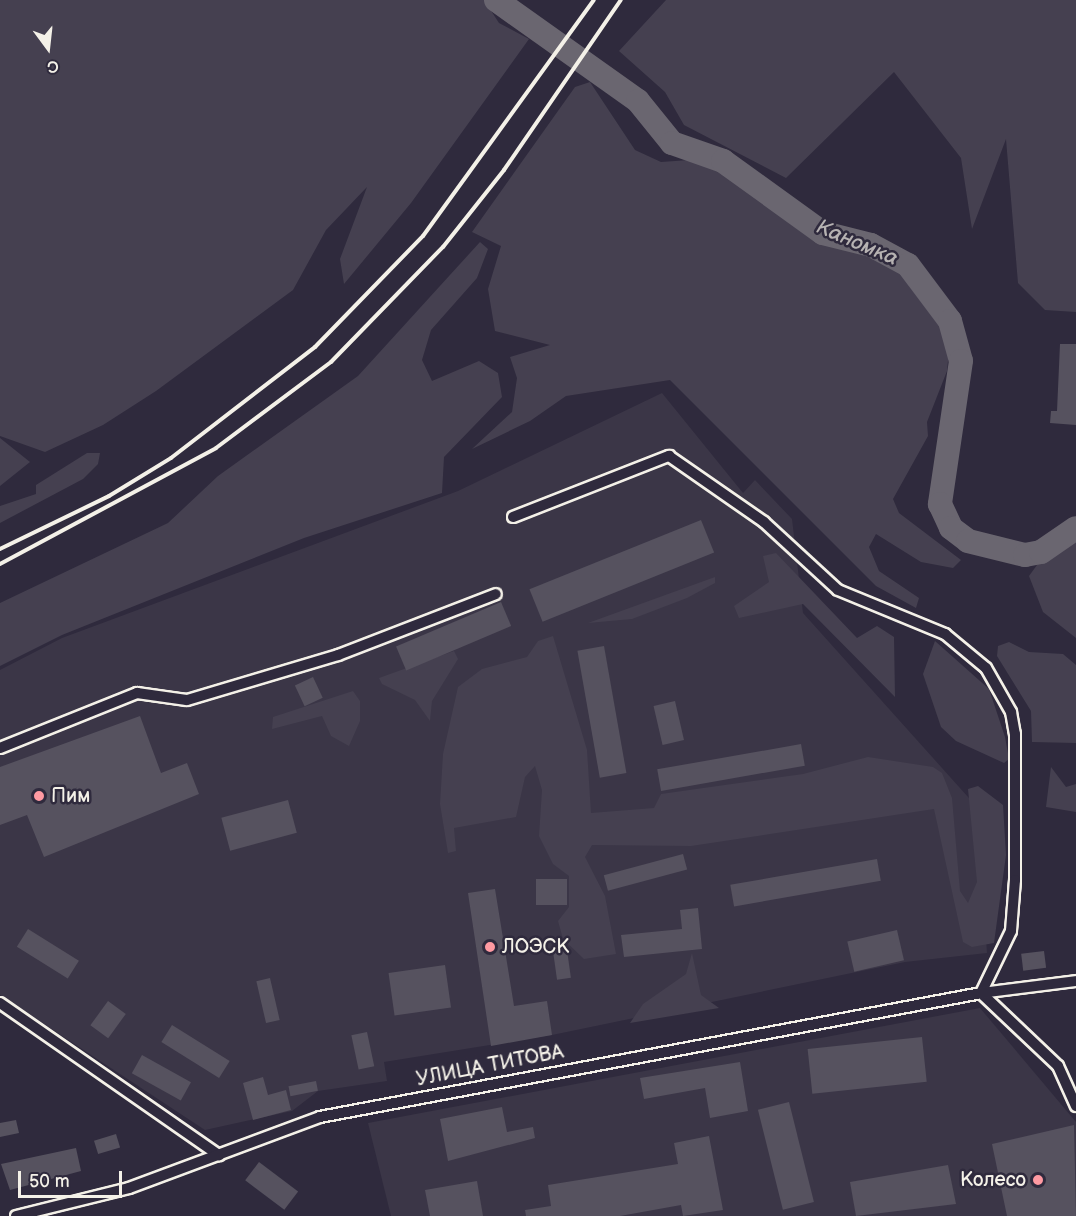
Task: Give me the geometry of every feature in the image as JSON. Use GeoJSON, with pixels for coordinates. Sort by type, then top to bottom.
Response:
{"type":"FeatureCollection","features":[{"type":"Feature","properties":{"kind":"street"},"geometry":{"type":"LineString","coordinates":[[513,517],[669,456],[728,501],[764,522],[838,590],[945,634],[997,684],[1015,734],[1015,880],[1011,931],[981,993],[1058,1066],[1076,1106]]}},
{"type":"Feature","properties":{"kind":"street"},"geometry":{"type":"LineString","coordinates":[[0,748],[137,693],[187,700],[338,655],[496,594]]}},
{"type":"Feature","properties":{"kind":"street","name":"УЛИЦА ТИТОВА"},"geometry":{"type":"LineString","coordinates":[[16,1216],[129,1188],[320,1117],[981,993],[1076,981]]}},
{"type":"Feature","properties":{"kind":"street"},"geometry":{"type":"LineString","coordinates":[[0,1003],[219,1155]]}},
{"type":"Feature","properties":{"kind":"shaded area"},"geometry":{"type":"Polygon","coordinates":[[[0,0],[484,0],[499,23],[529,39],[411,203],[344,284],[340,259],[367,187],[326,230],[293,290],[156,391],[103,425],[45,452],[0,436],[0,0]]]}},
{"type":"Feature","properties":{"kind":"shaded area"},"geometry":{"type":"Polygon","coordinates":[[[666,0],[1076,0],[1076,312],[1045,310],[1018,283],[1006,139],[972,229],[961,158],[894,72],[786,178],[684,125],[665,92],[619,51],[666,0]]]}},
{"type":"Feature","properties":{"kind":"shaded area"},"geometry":{"type":"Polygon","coordinates":[[[590,82],[635,150],[661,162],[703,159],[730,170],[828,240],[876,249],[915,282],[935,309],[950,341],[947,371],[927,422],[928,436],[893,499],[899,513],[961,560],[953,568],[921,562],[876,534],[869,547],[879,571],[919,598],[916,608],[876,586],[670,380],[566,396],[530,421],[472,449],[512,412],[517,378],[510,357],[550,345],[495,331],[488,289],[501,246],[472,232],[575,87],[590,82]]]}},
{"type":"Feature","properties":{"kind":"shaded area"},"geometry":{"type":"Polygon","coordinates":[[[480,242],[488,249],[477,278],[431,330],[422,360],[432,381],[479,361],[498,373],[502,397],[444,457],[442,493],[304,538],[62,635],[0,666],[0,603],[168,523],[218,476],[358,376],[480,242]]]}},
{"type":"Feature","properties":{"kind":"shaded area"},"geometry":{"type":"Polygon","coordinates":[[[662,393],[743,493],[755,480],[792,519],[803,613],[977,807],[987,953],[905,962],[552,1035],[384,1062],[387,1081],[318,1091],[292,1111],[205,1130],[0,995],[0,670],[62,638],[458,491],[662,393]]]}},
{"type":"Feature","properties":{"kind":"shaded area"},"geometry":{"type":"Polygon","coordinates":[[[0,438],[30,462],[0,486],[0,438]]]}},
{"type":"Feature","properties":{"kind":"shaded area"},"geometry":{"type":"Polygon","coordinates":[[[87,453],[100,453],[98,464],[83,479],[0,523],[0,506],[36,494],[36,485],[87,453]]]}},
{"type":"Feature","properties":{"kind":"shaded area"},"geometry":{"type":"Polygon","coordinates":[[[1076,537],[1076,638],[1043,612],[1029,576],[1053,543],[1076,537]]]}},
{"type":"Feature","properties":{"kind":"shaded area"},"geometry":{"type":"Polygon","coordinates":[[[776,553],[857,638],[877,626],[894,637],[895,697],[803,604],[739,618],[734,606],[769,582],[763,556],[776,553]]]}},
{"type":"Feature","properties":{"kind":"shaded area"},"geometry":{"type":"Polygon","coordinates":[[[715,577],[715,583],[687,598],[632,619],[588,623],[715,577]]]}},
{"type":"Feature","properties":{"kind":"shaded area"},"geometry":{"type":"Polygon","coordinates":[[[553,636],[587,750],[591,813],[654,808],[661,794],[803,774],[868,757],[933,767],[942,773],[952,798],[960,891],[968,903],[977,882],[968,789],[978,786],[1003,805],[1006,855],[994,943],[972,947],[963,942],[934,809],[691,846],[592,845],[585,857],[605,896],[616,954],[584,959],[563,939],[558,921],[569,907],[569,876],[553,864],[539,836],[542,790],[535,766],[525,777],[516,817],[454,828],[456,851],[448,853],[440,804],[443,754],[458,687],[482,669],[527,657],[538,641],[553,636]]]}},
{"type":"Feature","properties":{"kind":"shaded area"},"geometry":{"type":"Polygon","coordinates":[[[935,641],[989,689],[1005,737],[1009,759],[1004,763],[956,741],[941,727],[923,674],[935,641]]]}},
{"type":"Feature","properties":{"kind":"shaded area"},"geometry":{"type":"Polygon","coordinates":[[[1009,642],[1029,652],[1063,654],[1076,665],[1076,743],[1032,742],[1031,711],[997,656],[998,646],[1009,642]]]}},
{"type":"Feature","properties":{"kind":"shaded area"},"geometry":{"type":"Polygon","coordinates":[[[454,651],[458,659],[432,701],[430,721],[415,700],[382,684],[379,678],[454,651]]]}},
{"type":"Feature","properties":{"kind":"shaded area"},"geometry":{"type":"Polygon","coordinates":[[[353,691],[360,701],[360,721],[349,746],[331,736],[322,716],[272,729],[273,717],[353,691]]]}},
{"type":"Feature","properties":{"kind":"shaded area"},"geometry":{"type":"Polygon","coordinates":[[[1051,767],[1066,787],[1076,784],[1076,812],[1046,807],[1051,767]]]}},
{"type":"Feature","properties":{"kind":"shaded area"},"geometry":{"type":"Polygon","coordinates":[[[692,953],[701,995],[719,1008],[630,1023],[643,1004],[686,974],[692,953]]]}},
{"type":"Feature","properties":{"kind":"shaded area"},"geometry":{"type":"Polygon","coordinates":[[[980,1008],[1076,1122],[1076,1216],[391,1216],[368,1123],[980,1008]]]}},
{"type":"Feature","properties":{"kind":"building"},"geometry":{"type":"Polygon","coordinates":[[[1060,344],[1076,344],[1076,425],[1050,423],[1051,411],[1057,411],[1060,344]]]}},
{"type":"Feature","properties":{"kind":"building"},"geometry":{"type":"Polygon","coordinates":[[[701,520],[714,552],[543,622],[529,589],[701,520]]]}},
{"type":"Feature","properties":{"kind":"building"},"geometry":{"type":"Polygon","coordinates":[[[501,602],[511,626],[406,670],[396,647],[501,602]]]}},
{"type":"Feature","properties":{"kind":"building"},"geometry":{"type":"Polygon","coordinates":[[[604,646],[626,773],[600,778],[577,651],[604,646]]]}},
{"type":"Feature","properties":{"kind":"building"},"geometry":{"type":"Polygon","coordinates":[[[313,677],[323,698],[305,706],[295,685],[313,677]]]}},
{"type":"Feature","properties":{"kind":"building"},"geometry":{"type":"Polygon","coordinates":[[[675,701],[684,740],[663,745],[654,706],[675,701]]]}},
{"type":"Feature","properties":{"kind":"building"},"geometry":{"type":"Polygon","coordinates":[[[140,716],[161,773],[187,763],[199,794],[44,857],[27,815],[0,825],[0,767],[140,716]]]}},
{"type":"Feature","properties":{"kind":"building"},"geometry":{"type":"Polygon","coordinates":[[[801,744],[805,766],[661,791],[657,769],[801,744]]]}},
{"type":"Feature","properties":{"kind":"building"},"geometry":{"type":"Polygon","coordinates":[[[288,800],[297,833],[230,851],[221,818],[288,800]]]}},
{"type":"Feature","properties":{"kind":"building"},"geometry":{"type":"Polygon","coordinates":[[[683,854],[687,869],[608,891],[604,875],[683,854]]]}},
{"type":"Feature","properties":{"kind":"building"},"geometry":{"type":"Polygon","coordinates":[[[877,859],[881,881],[734,907],[730,885],[877,859]]]}},
{"type":"Feature","properties":{"kind":"building"},"geometry":{"type":"Polygon","coordinates":[[[536,879],[567,879],[567,905],[536,905],[536,879]]]}},
{"type":"Feature","properties":{"kind":"building","name":"ЛОЭСК"},"geometry":{"type":"Polygon","coordinates":[[[495,889],[514,1006],[547,1001],[552,1035],[491,1046],[468,893],[495,889]]]}},
{"type":"Feature","properties":{"kind":"building"},"geometry":{"type":"Polygon","coordinates":[[[698,908],[702,949],[624,957],[621,935],[682,929],[680,910],[698,908]]]}},
{"type":"Feature","properties":{"kind":"building"},"geometry":{"type":"Polygon","coordinates":[[[28,929],[79,961],[68,979],[17,947],[28,929]]]}},
{"type":"Feature","properties":{"kind":"building"},"geometry":{"type":"Polygon","coordinates":[[[897,930],[904,960],[854,972],[847,941],[897,930]]]}},
{"type":"Feature","properties":{"kind":"building"},"geometry":{"type":"Polygon","coordinates":[[[567,950],[571,978],[557,980],[553,952],[567,950]]]}},
{"type":"Feature","properties":{"kind":"building"},"geometry":{"type":"Polygon","coordinates":[[[1044,951],[1046,968],[1023,971],[1021,954],[1044,951]]]}},
{"type":"Feature","properties":{"kind":"building"},"geometry":{"type":"Polygon","coordinates":[[[445,965],[451,1008],[395,1016],[389,973],[445,965]]]}},
{"type":"Feature","properties":{"kind":"building"},"geometry":{"type":"Polygon","coordinates":[[[270,978],[280,1020],[266,1023],[256,981],[270,978]]]}},
{"type":"Feature","properties":{"kind":"building"},"geometry":{"type":"Polygon","coordinates":[[[108,1001],[126,1014],[108,1038],[90,1025],[108,1001]]]}},
{"type":"Feature","properties":{"kind":"building"},"geometry":{"type":"Polygon","coordinates":[[[172,1025],[230,1061],[219,1078],[161,1042],[172,1025]]]}},
{"type":"Feature","properties":{"kind":"building"},"geometry":{"type":"Polygon","coordinates":[[[367,1032],[374,1066],[359,1070],[351,1035],[367,1032]]]}},
{"type":"Feature","properties":{"kind":"building"},"geometry":{"type":"Polygon","coordinates":[[[922,1037],[927,1082],[812,1094],[808,1049],[922,1037]]]}},
{"type":"Feature","properties":{"kind":"building"},"geometry":{"type":"Polygon","coordinates":[[[142,1055],[191,1082],[181,1101],[132,1073],[142,1055]]]}},
{"type":"Feature","properties":{"kind":"building"},"geometry":{"type":"Polygon","coordinates":[[[740,1062],[748,1111],[710,1118],[705,1088],[644,1099],[640,1078],[740,1062]]]}},
{"type":"Feature","properties":{"kind":"building"},"geometry":{"type":"Polygon","coordinates":[[[263,1077],[268,1095],[286,1090],[291,1110],[253,1120],[243,1083],[263,1077]]]}},
{"type":"Feature","properties":{"kind":"building"},"geometry":{"type":"Polygon","coordinates":[[[316,1081],[318,1091],[290,1096],[289,1086],[316,1081]]]}},
{"type":"Feature","properties":{"kind":"building"},"geometry":{"type":"Polygon","coordinates":[[[789,1102],[814,1202],[783,1210],[758,1110],[789,1102]]]}},
{"type":"Feature","properties":{"kind":"building"},"geometry":{"type":"Polygon","coordinates":[[[502,1107],[507,1132],[533,1127],[535,1138],[448,1161],[440,1119],[502,1107]]]}},
{"type":"Feature","properties":{"kind":"building"},"geometry":{"type":"Polygon","coordinates":[[[16,1120],[19,1133],[0,1137],[0,1123],[16,1120]]]}},
{"type":"Feature","properties":{"kind":"building","name":"Колесо"},"geometry":{"type":"Polygon","coordinates":[[[1074,1125],[1076,1216],[1007,1216],[992,1144],[1074,1125]]]}},
{"type":"Feature","properties":{"kind":"building"},"geometry":{"type":"Polygon","coordinates":[[[116,1134],[120,1147],[98,1154],[94,1141],[116,1134]]]}},
{"type":"Feature","properties":{"kind":"building"},"geometry":{"type":"Polygon","coordinates":[[[709,1136],[723,1210],[683,1216],[681,1205],[620,1216],[526,1216],[525,1210],[551,1206],[548,1185],[678,1164],[674,1143],[709,1136]]]}},
{"type":"Feature","properties":{"kind":"building"},"geometry":{"type":"Polygon","coordinates":[[[76,1148],[81,1171],[10,1190],[1,1164],[76,1148]]]}},
{"type":"Feature","properties":{"kind":"building"},"geometry":{"type":"Polygon","coordinates":[[[259,1162],[298,1191],[284,1210],[245,1180],[259,1162]]]}},
{"type":"Feature","properties":{"kind":"building"},"geometry":{"type":"Polygon","coordinates":[[[948,1165],[956,1204],[856,1216],[850,1182],[948,1165]]]}},
{"type":"Feature","properties":{"kind":"building"},"geometry":{"type":"Polygon","coordinates":[[[477,1181],[483,1216],[430,1216],[425,1190],[477,1181]]]}},
{"type":"Feature","properties":{"kind":"waterway","name":"Каномка"},"geometry":{"type":"LineString","coordinates":[[496,0],[638,101],[672,143],[723,161],[823,233],[871,245],[908,265],[950,321],[961,361],[940,504],[951,528],[968,541],[1025,555],[1041,552],[1076,528]]}},
{"type":"Feature","properties":{"kind":"railway"},"geometry":{"type":"LineString","coordinates":[[0,549],[109,496],[171,458],[315,347],[423,236],[594,0]]}},
{"type":"Feature","properties":{"kind":"railway"},"geometry":{"type":"LineString","coordinates":[[0,564],[216,448],[331,362],[443,247],[504,170],[621,0]]}},
{"type":"Feature","properties":{"kind":"place","name":"Пим"},"geometry":{"type":"Point","coordinates":[39,796]}},
{"type":"Feature","properties":{"kind":"place","name":"ЛОЭСК"},"geometry":{"type":"Point","coordinates":[490,947]}},
{"type":"Feature","properties":{"kind":"place","name":"Колесо"},"geometry":{"type":"Point","coordinates":[1038,1180]}}]}
